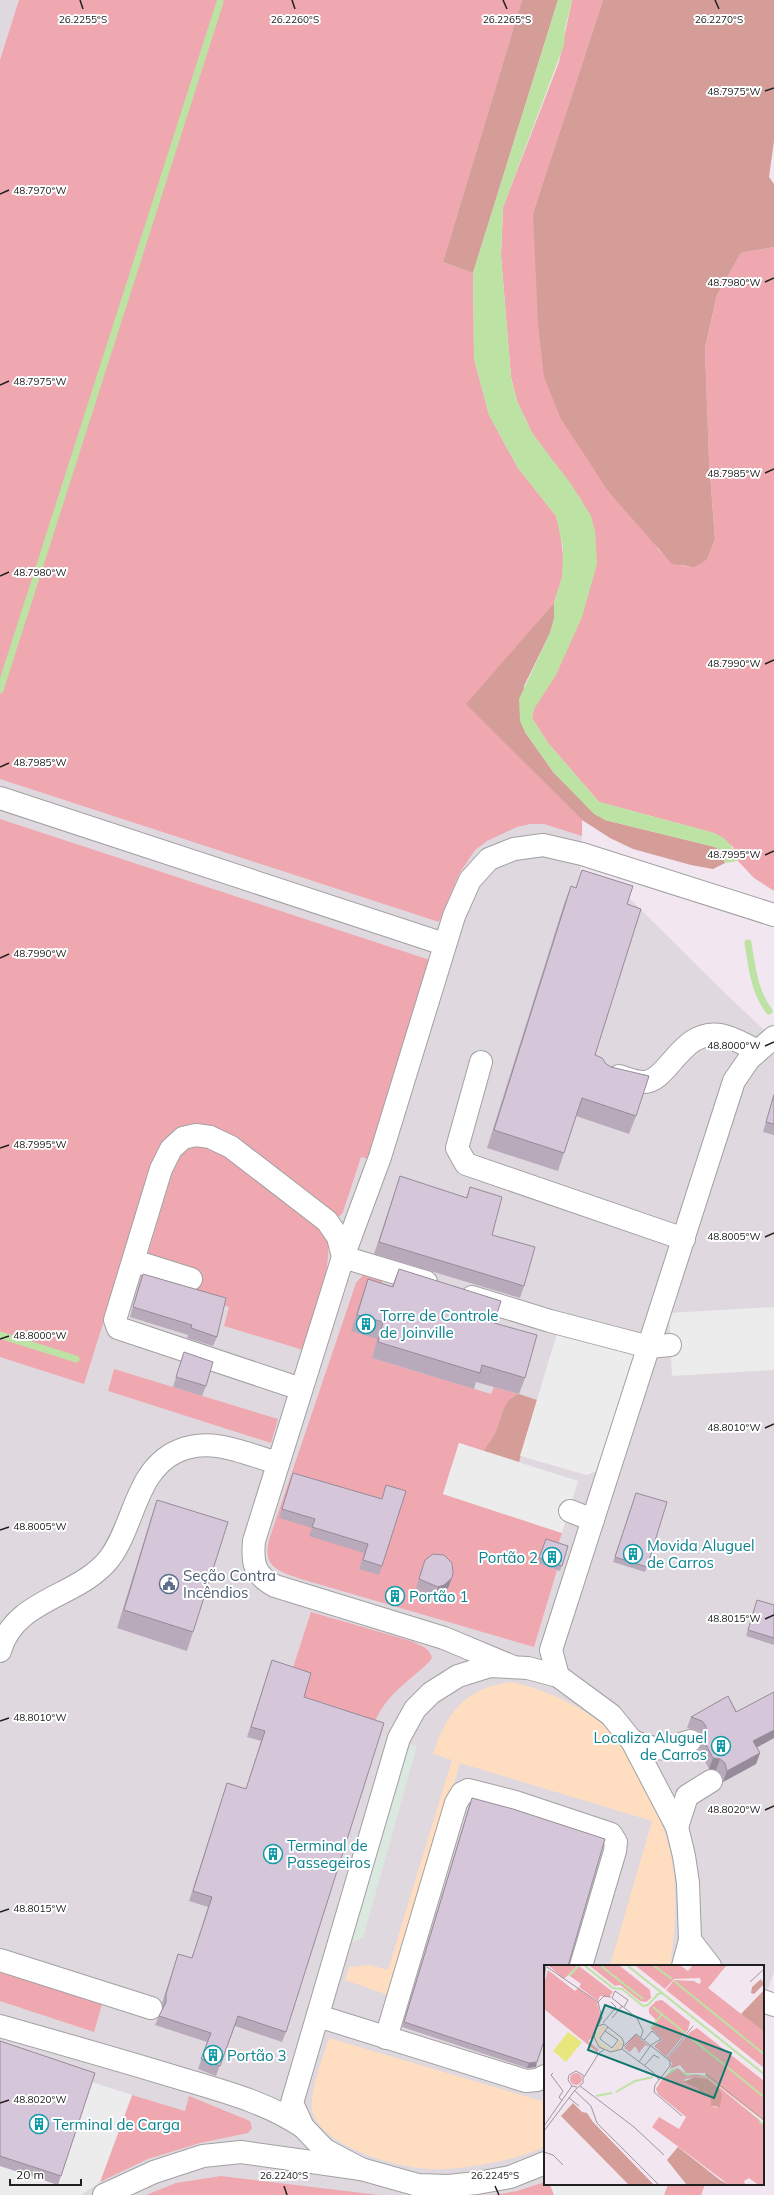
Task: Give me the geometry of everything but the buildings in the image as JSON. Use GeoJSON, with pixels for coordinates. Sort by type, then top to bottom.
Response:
{"type":"FeatureCollection","features":[{"type":"Feature","properties":{"kind":"street"},"geometry":{"type":"LineString","coordinates":[[0,798],[444,944]]}},
{"type":"Feature","properties":{"kind":"street"},"geometry":{"type":"LineString","coordinates":[[683,1965],[690,1940],[688,1883],[684,1856],[677,1827],[632,1741],[610,1715],[558,1676],[519,1667],[444,1638],[275,1586],[264,1580],[256,1569],[253,1558],[254,1541],[343,1257],[380,1157],[444,944],[454,916],[470,880],[489,859],[514,850],[543,845],[582,854],[774,915]]}},
{"type":"Feature","properties":{"kind":"street"},"geometry":{"type":"LineString","coordinates":[[608,1073],[644,1082],[653,1080],[689,1043],[706,1035],[722,1035],[758,1051]]}},
{"type":"Feature","properties":{"kind":"street"},"geometry":{"type":"LineString","coordinates":[[558,1676],[552,1650],[593,1520],[660,1346],[684,1239],[734,1082],[749,1059],[774,1037]]}},
{"type":"Feature","properties":{"kind":"street"},"geometry":{"type":"LineString","coordinates":[[481,1062],[457,1148],[466,1164],[684,1239]]}},
{"type":"Feature","properties":{"kind":"street"},"geometry":{"type":"LineString","coordinates":[[301,1389],[121,1331],[115,1320],[164,1162],[171,1149],[183,1138],[196,1135],[210,1136],[231,1147],[327,1222],[338,1237],[343,1257]]}},
{"type":"Feature","properties":{"kind":"street"},"geometry":{"type":"LineString","coordinates":[[343,1257],[550,1320],[660,1346]]}},
{"type":"Feature","properties":{"kind":"street"},"geometry":{"type":"LineString","coordinates":[[134,1261],[191,1279]]}},
{"type":"Feature","properties":{"kind":"street"},"geometry":{"type":"LineString","coordinates":[[0,1651],[10,1629],[24,1613],[91,1576],[109,1559],[123,1535],[150,1472],[168,1457],[190,1447],[216,1445],[278,1463]]}},
{"type":"Feature","properties":{"kind":"street"},"geometry":{"type":"LineString","coordinates":[[570,1511],[593,1520]]}},
{"type":"Feature","properties":{"kind":"street"},"geometry":{"type":"LineString","coordinates":[[303,2127],[292,2103],[399,1738],[415,1709],[432,1693],[458,1676],[490,1666],[519,1667],[552,1650]]}},
{"type":"Feature","properties":{"kind":"street"},"geometry":{"type":"LineString","coordinates":[[632,1741],[654,1749],[665,1750],[690,1741]]}},
{"type":"Feature","properties":{"kind":"street"},"geometry":{"type":"LineString","coordinates":[[677,1827],[687,1796],[711,1781]]}},
{"type":"Feature","properties":{"kind":"street"},"geometry":{"type":"LineString","coordinates":[[386,2038],[456,1803],[462,1793],[468,1790],[500,1798],[611,1834],[616,1842],[615,1851],[581,1965]]}},
{"type":"Feature","properties":{"kind":"street"},"geometry":{"type":"LineString","coordinates":[[690,1940],[709,1965]]}},
{"type":"Feature","properties":{"kind":"street"},"geometry":{"type":"LineString","coordinates":[[0,1960],[151,2008]]}},
{"type":"Feature","properties":{"kind":"street"},"geometry":{"type":"LineString","coordinates":[[318,2016],[526,2081],[538,2080],[544,2077]]}},
{"type":"Feature","properties":{"kind":"street"},"geometry":{"type":"LineString","coordinates":[[0,2026],[120,2060],[258,2103],[282,2113],[303,2127],[325,2150],[361,2169]]}},
{"type":"Feature","properties":{"kind":"street"},"geometry":{"type":"LineString","coordinates":[[104,2195],[154,2172],[203,2156],[241,2152],[361,2169],[418,2185],[448,2186],[510,2177],[544,2165]]}},
{"type":"Feature","properties":{"kind":"shaded area"},"geometry":{"type":"Polygon","coordinates":[[[0,0],[522,0],[443,262],[473,273],[474,359],[554,603],[467,704],[582,820],[580,876],[624,893],[729,997],[774,1039],[774,1972],[764,2001],[764,1965],[544,1965],[544,2185],[705,2185],[701,2195],[0,2195],[0,0]]]}},
{"type":"Feature","properties":{"kind":"shaded area"},"geometry":{"type":"Polygon","coordinates":[[[19,0],[522,0],[443,262],[473,273],[474,359],[489,415],[518,468],[556,516],[560,531],[564,563],[562,578],[554,603],[467,704],[582,820],[582,836],[544,824],[530,824],[517,827],[487,841],[475,850],[459,874],[439,922],[0,779],[0,60],[19,0]]]}},
{"type":"Feature","properties":{"kind":"shaded area"},"geometry":{"type":"Polygon","coordinates":[[[522,0],[558,0],[473,273],[443,262],[522,0]]]}},
{"type":"Feature","properties":{"kind":"shaded area"},"geometry":{"type":"Polygon","coordinates":[[[558,0],[572,0],[565,29],[564,45],[503,207],[501,256],[511,377],[517,401],[532,433],[571,484],[591,516],[595,531],[597,564],[582,617],[556,675],[534,709],[532,718],[548,743],[599,802],[714,833],[723,838],[729,844],[738,861],[725,863],[720,850],[715,847],[605,820],[594,814],[554,773],[525,732],[520,721],[519,699],[550,633],[554,619],[554,603],[562,578],[563,548],[556,516],[518,468],[489,415],[474,359],[473,273],[558,0]]]}},
{"type":"Feature","properties":{"kind":"shaded area"},"geometry":{"type":"Polygon","coordinates":[[[572,0],[603,0],[533,213],[658,549],[670,560],[681,565],[692,566],[707,560],[715,539],[709,460],[705,348],[717,295],[741,253],[774,247],[774,891],[754,878],[738,861],[733,847],[714,833],[599,802],[548,743],[532,718],[582,501],[532,433],[517,401],[511,377],[501,256],[503,207],[559,62],[572,0]]]}},
{"type":"Feature","properties":{"kind":"shaded area"},"geometry":{"type":"Polygon","coordinates":[[[603,0],[774,0],[774,141],[769,177],[774,184],[774,247],[741,253],[717,295],[705,348],[709,460],[715,539],[707,560],[694,567],[672,564],[608,491],[561,419],[544,377],[538,324],[533,213],[603,0]]]}},
{"type":"Feature","properties":{"kind":"shaded area"},"geometry":{"type":"Polygon","coordinates":[[[554,603],[554,619],[550,633],[524,686],[525,732],[554,773],[605,820],[715,847],[720,850],[725,863],[713,869],[691,865],[633,849],[610,838],[582,820],[466,704],[554,603]]]}},
{"type":"Feature","properties":{"kind":"shaded area"},"geometry":{"type":"Polygon","coordinates":[[[0,819],[430,960],[370,1159],[361,1157],[343,1212],[340,1216],[334,1217],[212,1128],[155,1158],[84,1384],[0,1357],[0,819]]]}},
{"type":"Feature","properties":{"kind":"shaded area"},"geometry":{"type":"Polygon","coordinates":[[[199,1144],[218,1148],[319,1225],[326,1237],[328,1250],[325,1279],[303,1350],[224,1326],[229,1307],[140,1281],[175,1162],[182,1152],[199,1144]]]}},
{"type":"Feature","properties":{"kind":"shaded area"},"geometry":{"type":"Polygon","coordinates":[[[377,1271],[389,1298],[372,1358],[491,1394],[494,1387],[519,1394],[512,1397],[502,1412],[497,1430],[484,1451],[459,1443],[443,1494],[562,1533],[557,1548],[544,1544],[538,1563],[557,1570],[534,1647],[301,1579],[278,1570],[270,1561],[268,1547],[270,1537],[356,1283],[364,1274],[377,1271]]]}},
{"type":"Feature","properties":{"kind":"shaded area"},"geometry":{"type":"Polygon","coordinates":[[[774,1307],[774,1370],[672,1376],[669,1313],[774,1307]]]}},
{"type":"Feature","properties":{"kind":"shaded area"},"geometry":{"type":"Polygon","coordinates":[[[559,1327],[632,1349],[638,1363],[599,1470],[587,1475],[520,1456],[559,1327]]]}},
{"type":"Feature","properties":{"kind":"shaded area"},"geometry":{"type":"Polygon","coordinates":[[[114,1369],[278,1419],[271,1443],[108,1391],[114,1369]]]}},
{"type":"Feature","properties":{"kind":"shaded area"},"geometry":{"type":"Polygon","coordinates":[[[519,1394],[537,1400],[519,1462],[484,1451],[496,1432],[506,1404],[514,1396],[519,1394]]]}},
{"type":"Feature","properties":{"kind":"shaded area"},"geometry":{"type":"Polygon","coordinates":[[[459,1443],[578,1481],[562,1533],[443,1494],[459,1443]]]}},
{"type":"Feature","properties":{"kind":"shaded area"},"geometry":{"type":"Polygon","coordinates":[[[311,1612],[411,1641],[424,1647],[431,1655],[432,1658],[429,1662],[388,1700],[376,1719],[372,1730],[301,1707],[290,1677],[311,1612]]]}},
{"type":"Feature","properties":{"kind":"shaded area"},"geometry":{"type":"Polygon","coordinates":[[[511,1682],[556,1696],[578,1707],[597,1720],[610,1732],[634,1766],[646,1787],[664,1829],[670,1849],[675,1891],[675,1916],[670,1965],[610,1965],[652,1821],[460,1763],[391,1996],[345,1980],[349,1967],[370,1965],[388,1970],[452,1760],[433,1754],[438,1739],[452,1714],[460,1704],[481,1690],[495,1685],[511,1682]]]}},
{"type":"Feature","properties":{"kind":"shaded area"},"geometry":{"type":"Polygon","coordinates":[[[408,1744],[417,1746],[363,1938],[352,1942],[408,1744]]]}},
{"type":"Feature","properties":{"kind":"shaded area"},"geometry":{"type":"Polygon","coordinates":[[[0,1971],[102,2004],[94,2032],[0,2001],[0,1971]]]}},
{"type":"Feature","properties":{"kind":"shaded area"},"geometry":{"type":"Polygon","coordinates":[[[329,2038],[544,2102],[544,2146],[521,2156],[489,2164],[456,2168],[416,2168],[380,2159],[344,2144],[328,2134],[317,2122],[312,2109],[312,2101],[320,2064],[329,2038]]]}},
{"type":"Feature","properties":{"kind":"shaded area"},"geometry":{"type":"Polygon","coordinates":[[[92,2082],[132,2095],[100,2182],[81,2195],[0,2195],[0,2166],[58,2184],[92,2082]]]}},
{"type":"Feature","properties":{"kind":"shaded area"},"geometry":{"type":"Polygon","coordinates":[[[132,2095],[185,2111],[189,2096],[250,2121],[252,2128],[248,2133],[200,2143],[148,2159],[100,2182],[132,2095]]]}},
{"type":"Feature","properties":{"kind":"shaded area"},"geometry":{"type":"Polygon","coordinates":[[[221,2176],[379,2195],[146,2195],[176,2183],[221,2176]]]}},
{"type":"Feature","properties":{"kind":"shaded area"},"geometry":{"type":"Polygon","coordinates":[[[544,2182],[544,2185],[550,2185],[554,2195],[494,2195],[517,2191],[544,2182]]]}},
{"type":"Feature","properties":{"kind":"shaded area"},"geometry":{"type":"Polygon","coordinates":[[[550,2185],[668,2185],[664,2195],[554,2195],[550,2185]]]}},
{"type":"Feature","properties":{"kind":"shaded area"},"geometry":{"type":"Polygon","coordinates":[[[668,2185],[705,2185],[701,2195],[664,2195],[668,2185]]]}},
{"type":"Feature","properties":{"kind":"waterway"},"geometry":{"type":"LineString","coordinates":[[0,690],[220,2]]}},
{"type":"Feature","properties":{"kind":"waterway"},"geometry":{"type":"LineString","coordinates":[[748,943],[752,970],[757,987],[769,1011]]}},
{"type":"Feature","properties":{"kind":"waterway"},"geometry":{"type":"LineString","coordinates":[[0,1335],[76,1359]]}},
{"type":"Feature","properties":{"kind":"place","name":"Torre de Controle de Joinville"},"geometry":{"type":"Point","coordinates":[366,1324]}},
{"type":"Feature","properties":{"kind":"place","name":"Movida Aluguel de Carros"},"geometry":{"type":"Point","coordinates":[633,1554]}},
{"type":"Feature","properties":{"kind":"place","name":"Portão 2"},"geometry":{"type":"Point","coordinates":[552,1557]}},
{"type":"Feature","properties":{"kind":"place","name":"Seção Contra Incêndios"},"geometry":{"type":"Point","coordinates":[169,1584]}},
{"type":"Feature","properties":{"kind":"place","name":"Portão 1"},"geometry":{"type":"Point","coordinates":[395,1596]}},
{"type":"Feature","properties":{"kind":"place","name":"Localiza Aluguel de Carros"},"geometry":{"type":"Point","coordinates":[721,1746]}},
{"type":"Feature","properties":{"kind":"place","name":"Terminal de Passegeiros"},"geometry":{"type":"Point","coordinates":[273,1854]}},
{"type":"Feature","properties":{"kind":"place","name":"Portão 3"},"geometry":{"type":"Point","coordinates":[213,2055]}},
{"type":"Feature","properties":{"kind":"place","name":"Terminal de Carga"},"geometry":{"type":"Point","coordinates":[39,2124]}}]}
